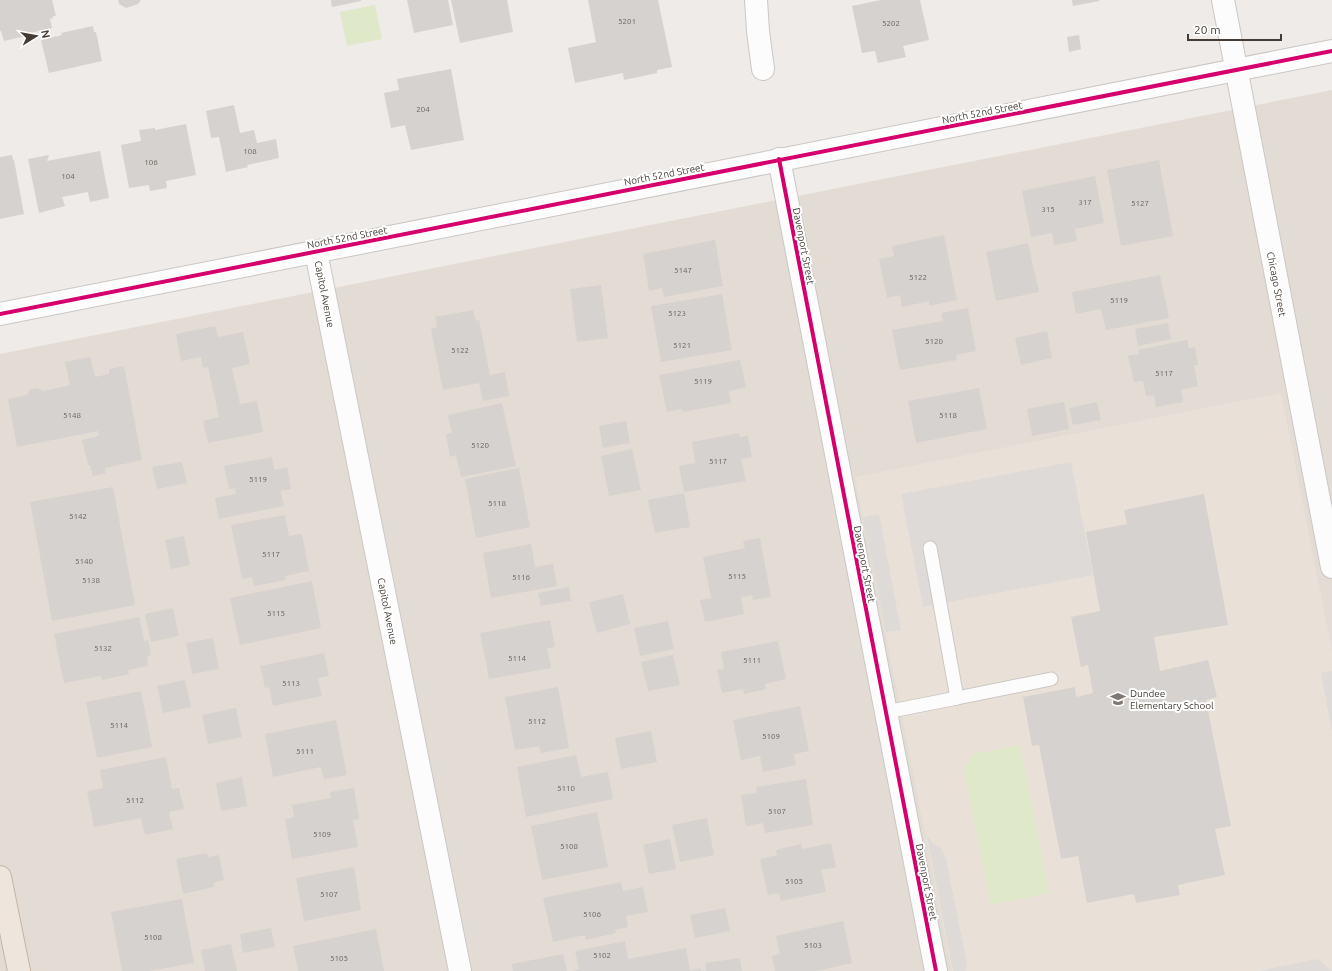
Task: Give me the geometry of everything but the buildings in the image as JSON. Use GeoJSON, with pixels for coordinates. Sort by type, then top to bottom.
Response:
{"type":"FeatureCollection","features":[{"type":"Feature","properties":{"kind":"highway"},"geometry":{"type":"LineString","coordinates":[[0,877],[19,971]]}},
{"type":"Feature","properties":{"kind":"street"},"geometry":{"type":"LineString","coordinates":[[756,0],[763,69]]}},
{"type":"Feature","properties":{"kind":"street","name":"Chicago Street"},"geometry":{"type":"LineString","coordinates":[[1223,0],[1332,567]]}},
{"type":"Feature","properties":{"kind":"street","name":"North 52nd Street"},"geometry":{"type":"LineString","coordinates":[[0,314],[1332,51]]}},
{"type":"Feature","properties":{"kind":"street","name":"Davenport Street"},"geometry":{"type":"LineString","coordinates":[[779,159],[936,971]]}},
{"type":"Feature","properties":{"kind":"street","name":"Capitol Avenue"},"geometry":{"type":"LineString","coordinates":[[316,252],[460,971]]}},
{"type":"Feature","properties":{"kind":"lane"},"geometry":{"type":"LineString","coordinates":[[930,548],[957,698]]}},
{"type":"Feature","properties":{"kind":"lane"},"geometry":{"type":"LineString","coordinates":[[886,712],[1051,679]]}},
{"type":"Feature","properties":{"kind":"shaded area"},"geometry":{"type":"Polygon","coordinates":[[[1332,90],[1332,971],[0,971],[0,354],[1332,90]]]}},
{"type":"Feature","properties":{"kind":"shaded area"},"geometry":{"type":"Polygon","coordinates":[[[1281,393],[1332,651],[1332,971],[952,971],[855,477],[1281,393]]]}},
{"type":"Feature","properties":{"kind":"shaded area"},"geometry":{"type":"Polygon","coordinates":[[[1071,462],[1093,575],[923,607],[901,494],[1071,462]]]}},
{"type":"Feature","properties":{"kind":"shaded area"},"geometry":{"type":"Polygon","coordinates":[[[879,514],[901,630],[886,632],[863,517],[879,514]]]}},
{"type":"Feature","properties":{"kind":"shaded area"},"geometry":{"type":"Polygon","coordinates":[[[1332,671],[1332,732],[1321,673],[1332,671]]]}},
{"type":"Feature","properties":{"kind":"shaded area"},"geometry":{"type":"Polygon","coordinates":[[[927,836],[933,843],[941,848],[946,859],[967,964],[965,971],[953,971],[927,836]]]}},
{"type":"Feature","properties":{"kind":"shaded area"},"geometry":{"type":"Polygon","coordinates":[[[1318,959],[1332,971],[1258,971],[1318,959]]]}},
{"type":"Feature","properties":{"kind":"green space"},"geometry":{"type":"Polygon","coordinates":[[[375,5],[382,39],[347,46],[340,12],[375,5]]]}},
{"type":"Feature","properties":{"kind":"green space"},"geometry":{"type":"Polygon","coordinates":[[[1020,745],[1049,893],[991,905],[964,770],[973,754],[1020,745]]]}},
{"type":"Feature","properties":{"kind":"cycle path"},"geometry":{"type":"LineString","coordinates":[[0,314],[1332,51]]}},
{"type":"Feature","properties":{"kind":"cycle path"},"geometry":{"type":"LineString","coordinates":[[779,159],[936,971]]}},
{"type":"Feature","properties":{"kind":"place","name":"Dundee Elementary School"},"geometry":{"type":"Point","coordinates":[1118,699]}}]}
